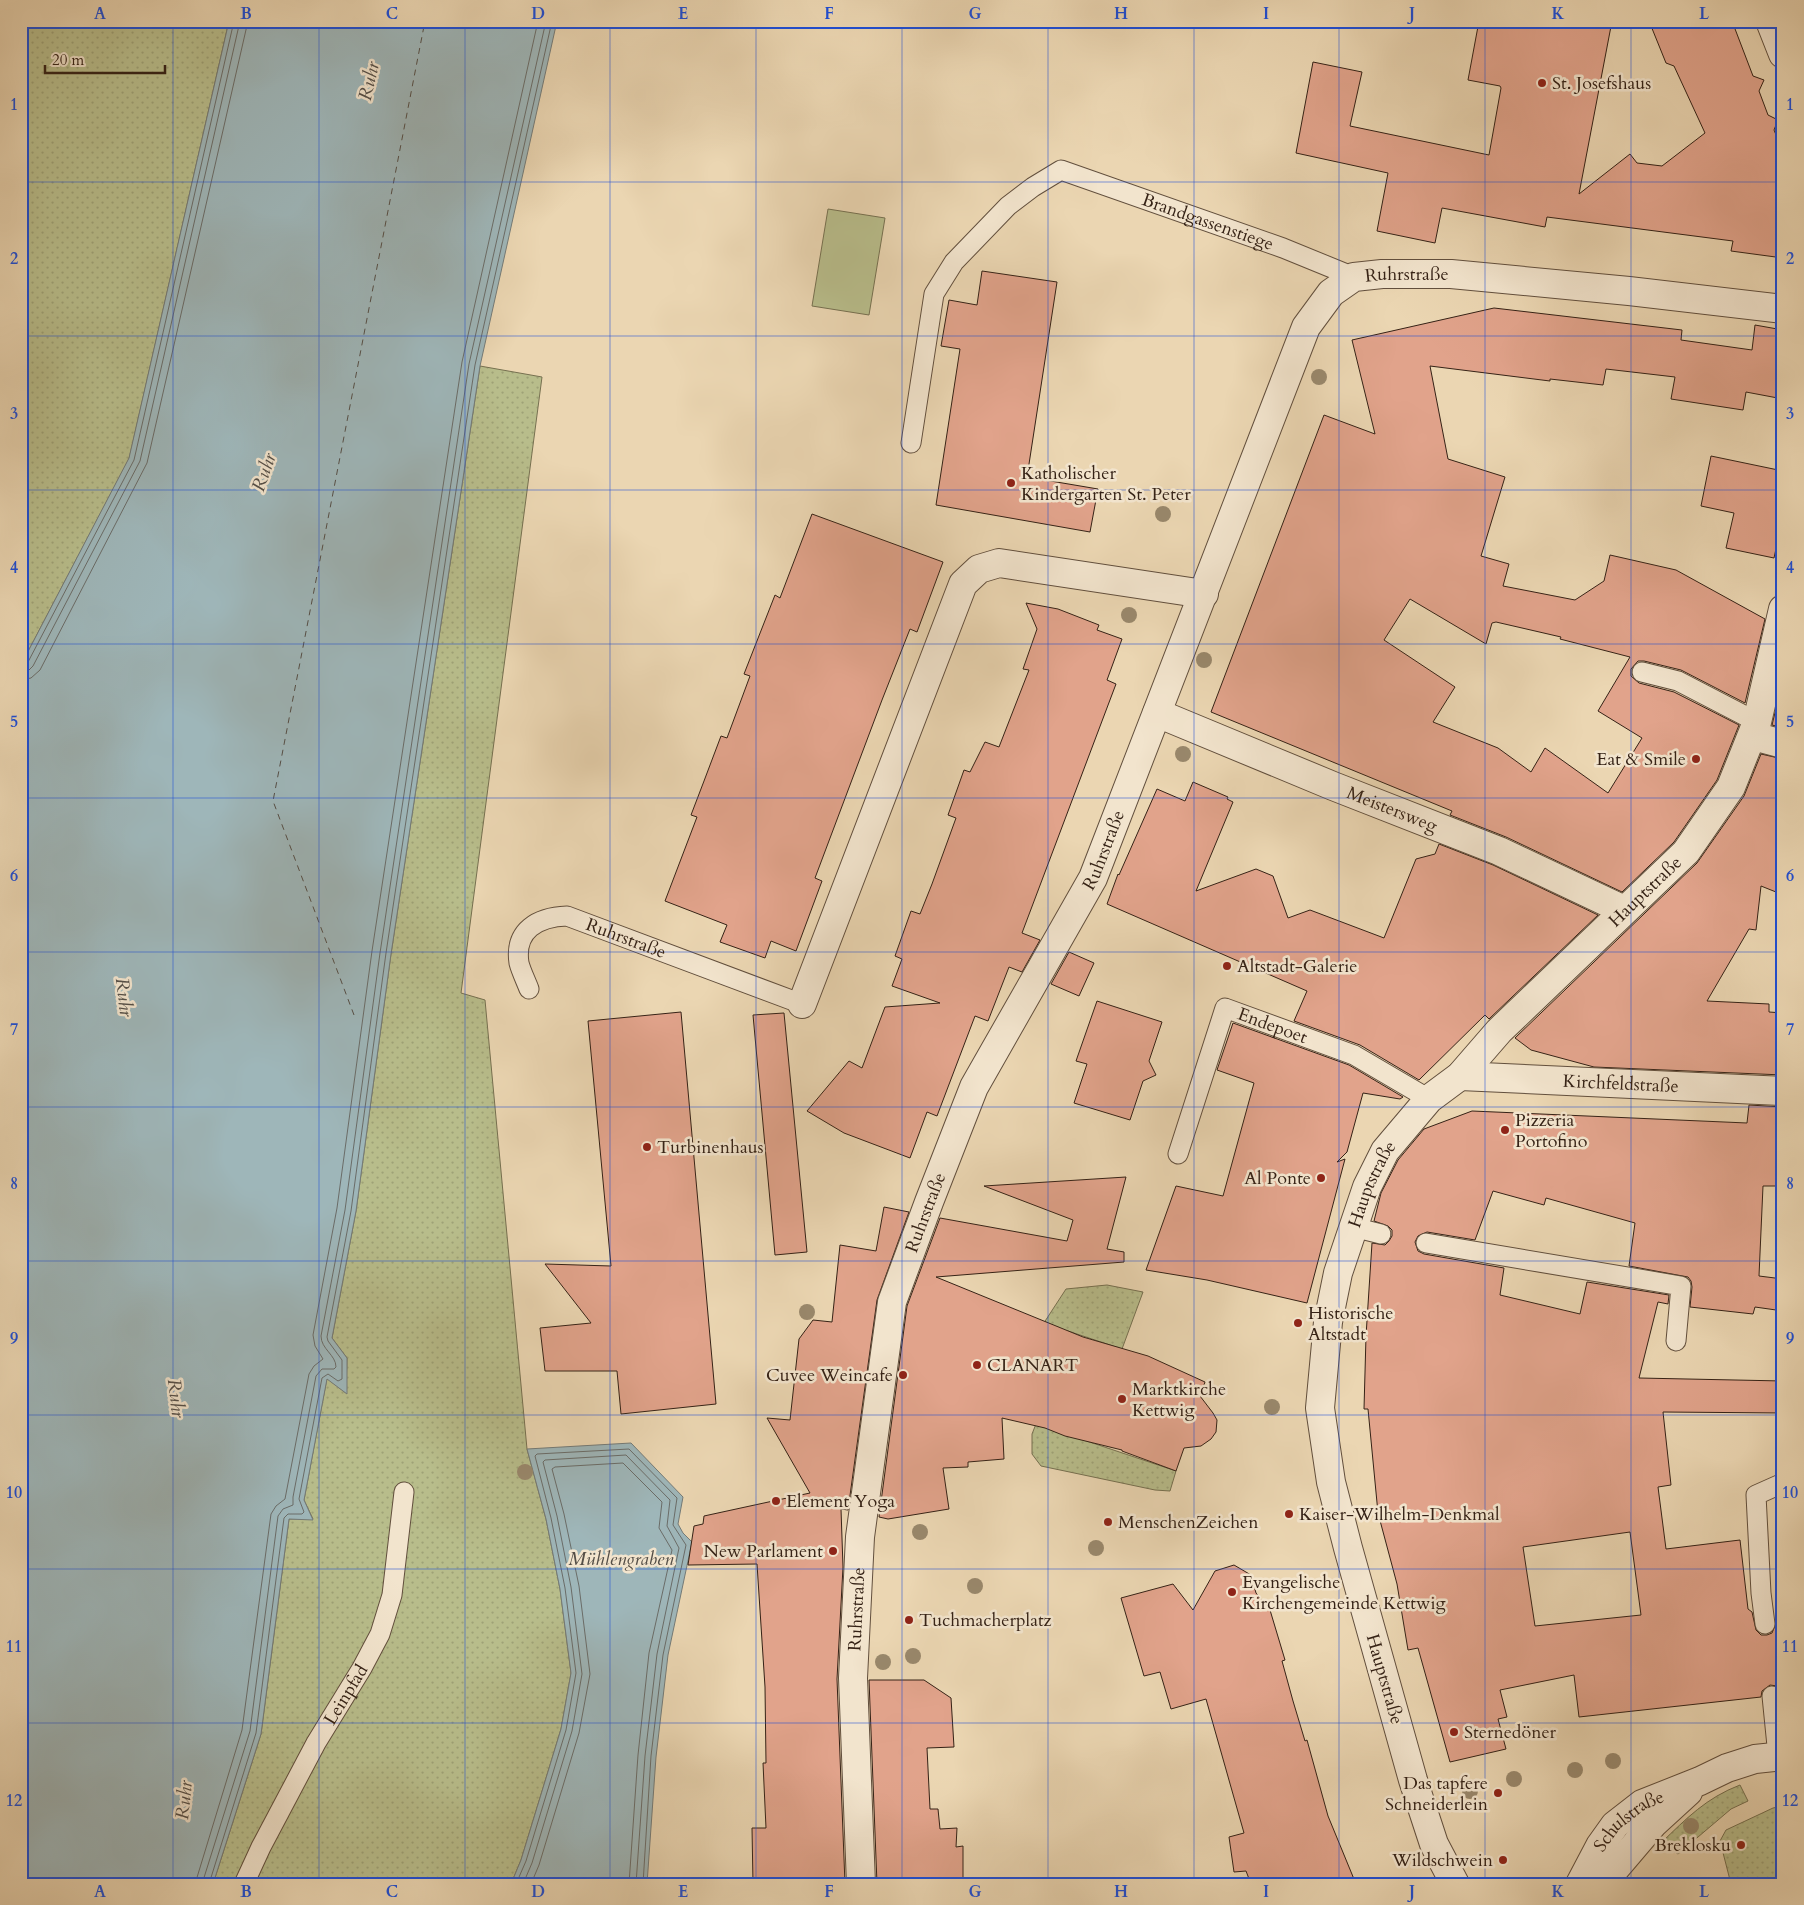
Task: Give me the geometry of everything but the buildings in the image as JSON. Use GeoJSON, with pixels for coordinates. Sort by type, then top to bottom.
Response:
{"type":"FeatureCollection","features":[{"type":"Feature","properties":{"kind":"street"},"geometry":{"type":"LineString","coordinates":[[1770,21],[1783,54]]}},
{"type":"Feature","properties":{"kind":"street","name":"Ruhrstraße"},"geometry":{"type":"LineString","coordinates":[[861,1884],[853,1678],[860,1537],[892,1302],[928,1202],[974,1088],[1093,878],[1306,327],[1331,293],[1354,277],[1382,274],[1451,274],[1589,287],[1783,309]]}},
{"type":"Feature","properties":{"kind":"street","name":"Ruhrstraße"},"geometry":{"type":"LineString","coordinates":[[802,1004],[963,584],[980,569],[999,563],[1204,594]]}},
{"type":"Feature","properties":{"kind":"street","name":"Hauptstraße"},"geometry":{"type":"LineString","coordinates":[[1455,1884],[1434,1844],[1413,1780],[1331,1482],[1320,1408],[1328,1322],[1338,1273],[1367,1187],[1386,1151],[1429,1099],[1460,1076],[1499,1031],[1686,852],[1731,787],[1755,729],[1783,609]]}},
{"type":"Feature","properties":{"kind":"street","name":"Meistersweg"},"geometry":{"type":"LineString","coordinates":[[1157,713],[1333,786],[1500,851],[1624,910]]}},
{"type":"Feature","properties":{"kind":"street"},"geometry":{"type":"LineString","coordinates":[[1755,729],[1783,744]]}},
{"type":"Feature","properties":{"kind":"street","name":"Kirchfeldstraße"},"geometry":{"type":"LineString","coordinates":[[1460,1076],[1783,1091]]}},
{"type":"Feature","properties":{"kind":"street","name":"Schulstraße"},"geometry":{"type":"LineString","coordinates":[[1580,1884],[1600,1846],[1615,1825],[1642,1804],[1727,1768],[1755,1759],[1781,1756]]}},
{"type":"Feature","properties":{"kind":"street","name":"Schulstraße"},"geometry":{"type":"LineString","coordinates":[[1602,1884],[1653,1824],[1700,1781]]}},
{"type":"Feature","properties":{"kind":"lane","name":"Brandgassenstiege"},"geometry":{"type":"LineString","coordinates":[[911,442],[934,294],[954,262],[1008,206],[1033,187],[1061,170],[1283,248],[1354,277]]}},
{"type":"Feature","properties":{"kind":"lane"},"geometry":{"type":"LineString","coordinates":[[1642,672],[1678,681],[1755,729]]}},
{"type":"Feature","properties":{"kind":"lane","name":"Ruhrstraße"},"geometry":{"type":"LineString","coordinates":[[529,989],[519,963],[522,937],[533,924],[550,917],[567,916],[802,1004]]}},
{"type":"Feature","properties":{"kind":"lane","name":"Endepoet"},"geometry":{"type":"LineString","coordinates":[[1178,1154],[1225,1008],[1354,1055],[1429,1099]]}},
{"type":"Feature","properties":{"kind":"lane"},"geometry":{"type":"LineString","coordinates":[[1353,1226],[1382,1234]]}},
{"type":"Feature","properties":{"kind":"lane"},"geometry":{"type":"LineString","coordinates":[[1426,1243],[1681,1286],[1676,1341]]}},
{"type":"Feature","properties":{"kind":"lane"},"geometry":{"type":"LineString","coordinates":[[1765,1624],[1761,1593],[1756,1495],[1783,1483]]}},
{"type":"Feature","properties":{"kind":"lane","name":"Leinpfad"},"geometry":{"type":"LineString","coordinates":[[244,1884],[261,1847],[316,1744],[362,1668],[380,1634],[392,1595],[404,1492]]}},
{"type":"Feature","properties":{"kind":"lane"},"geometry":{"type":"LineString","coordinates":[[1772,1696],[1781,1756]]}},
{"type":"Feature","properties":{"kind":"green space"},"geometry":{"type":"Polygon","coordinates":[[[21,21],[229,21],[129,459],[21,665],[21,21]]]}},
{"type":"Feature","properties":{"kind":"green space"},"geometry":{"type":"Polygon","coordinates":[[[828,209],[885,218],[869,315],[812,306],[828,209]]]}},
{"type":"Feature","properties":{"kind":"green space"},"geometry":{"type":"Polygon","coordinates":[[[480,366],[542,377],[461,993],[485,1000],[527,1449],[546,1519],[560,1589],[571,1673],[561,1729],[521,1860],[511,1884],[213,1884],[261,1734],[289,1519],[313,1519],[304,1500],[327,1378],[346,1393],[347,1358],[332,1338],[356,1211],[391,954],[480,366]]]}},
{"type":"Feature","properties":{"kind":"green space"},"geometry":{"type":"Polygon","coordinates":[[[1107,1285],[1143,1292],[1122,1349],[1068,1331],[1036,1335],[1066,1289],[1107,1285]]]}},
{"type":"Feature","properties":{"kind":"green space"},"geometry":{"type":"Polygon","coordinates":[[[1036,1424],[1176,1471],[1170,1491],[1155,1490],[1041,1466],[1032,1454],[1032,1434],[1036,1424]]]}},
{"type":"Feature","properties":{"kind":"green space"},"geometry":{"type":"Polygon","coordinates":[[[1740,1785],[1748,1801],[1731,1809],[1678,1854],[1661,1843],[1707,1802],[1740,1785]]]}},
{"type":"Feature","properties":{"kind":"green space"},"geometry":{"type":"Polygon","coordinates":[[[1783,1806],[1783,1879],[1766,1884],[1731,1884],[1720,1841],[1726,1830],[1773,1808],[1783,1806]]]}},
{"type":"Feature","properties":{"kind":"water","name":"Ruhr"},"geometry":{"type":"Polygon","coordinates":[[[229,21],[557,21],[480,366],[391,954],[356,1211],[332,1338],[347,1358],[347,1394],[327,1379],[304,1500],[313,1520],[289,1519],[261,1734],[213,1884],[21,1884],[21,665],[129,458],[229,21]]]}},
{"type":"Feature","properties":{"kind":"water","name":"Mühlengraben"},"geometry":{"type":"Polygon","coordinates":[[[631,1443],[683,1497],[678,1524],[683,1533],[692,1542],[668,1655],[656,1757],[647,1884],[511,1884],[521,1860],[561,1729],[571,1673],[560,1589],[546,1519],[527,1449],[631,1443]]]}},
{"type":"Feature","properties":{"kind":"ferry route"},"geometry":{"type":"LineString","coordinates":[[354,1015],[273,801],[425,21]]}},
{"type":"Feature","properties":{"kind":"place","name":"St. Josefshaus"},"geometry":{"type":"Point","coordinates":[1542,83]}},
{"type":"Feature","properties":{"kind":"place","name":"Katholischer Kindergarten St. Peter"},"geometry":{"type":"Point","coordinates":[1011,483]}},
{"type":"Feature","properties":{"kind":"place","name":"Eat & Smile"},"geometry":{"type":"Point","coordinates":[1696,759]}},
{"type":"Feature","properties":{"kind":"place","name":"Altstadt-Galerie"},"geometry":{"type":"Point","coordinates":[1227,966]}},
{"type":"Feature","properties":{"kind":"place","name":"Pizzeria Portofino"},"geometry":{"type":"Point","coordinates":[1505,1130]}},
{"type":"Feature","properties":{"kind":"place","name":"Turbinenhaus"},"geometry":{"type":"Point","coordinates":[647,1147]}},
{"type":"Feature","properties":{"kind":"place","name":"Al Ponte"},"geometry":{"type":"Point","coordinates":[1321,1178]}},
{"type":"Feature","properties":{"kind":"place","name":"Historische Altstadt"},"geometry":{"type":"Point","coordinates":[1298,1323]}},
{"type":"Feature","properties":{"kind":"place","name":"CLANART"},"geometry":{"type":"Point","coordinates":[977,1365]}},
{"type":"Feature","properties":{"kind":"place","name":"Cuvee Weincafe"},"geometry":{"type":"Point","coordinates":[903,1375]}},
{"type":"Feature","properties":{"kind":"place","name":"Marktkirche Kettwig"},"geometry":{"type":"Point","coordinates":[1122,1399]}},
{"type":"Feature","properties":{"kind":"place","name":"Element Yoga"},"geometry":{"type":"Point","coordinates":[776,1501]}},
{"type":"Feature","properties":{"kind":"place","name":"Kaiser-Wilhelm-Denkmal"},"geometry":{"type":"Point","coordinates":[1289,1514]}},
{"type":"Feature","properties":{"kind":"place","name":"MenschenZeichen"},"geometry":{"type":"Point","coordinates":[1108,1522]}},
{"type":"Feature","properties":{"kind":"place","name":"New Parlament"},"geometry":{"type":"Point","coordinates":[833,1551]}},
{"type":"Feature","properties":{"kind":"place","name":"Evangelische Kirchengemeinde Kettwig"},"geometry":{"type":"Point","coordinates":[1232,1592]}},
{"type":"Feature","properties":{"kind":"place","name":"Tuchmacherplatz"},"geometry":{"type":"Point","coordinates":[909,1620]}},
{"type":"Feature","properties":{"kind":"place","name":"Sternedöner"},"geometry":{"type":"Point","coordinates":[1454,1732]}},
{"type":"Feature","properties":{"kind":"place","name":"Das tapfere Schneiderlein"},"geometry":{"type":"Point","coordinates":[1498,1793]}},
{"type":"Feature","properties":{"kind":"place","name":"Breklosku"},"geometry":{"type":"Point","coordinates":[1741,1845]}},
{"type":"Feature","properties":{"kind":"place","name":"Wildschwein"},"geometry":{"type":"Point","coordinates":[1503,1860]}}]}
